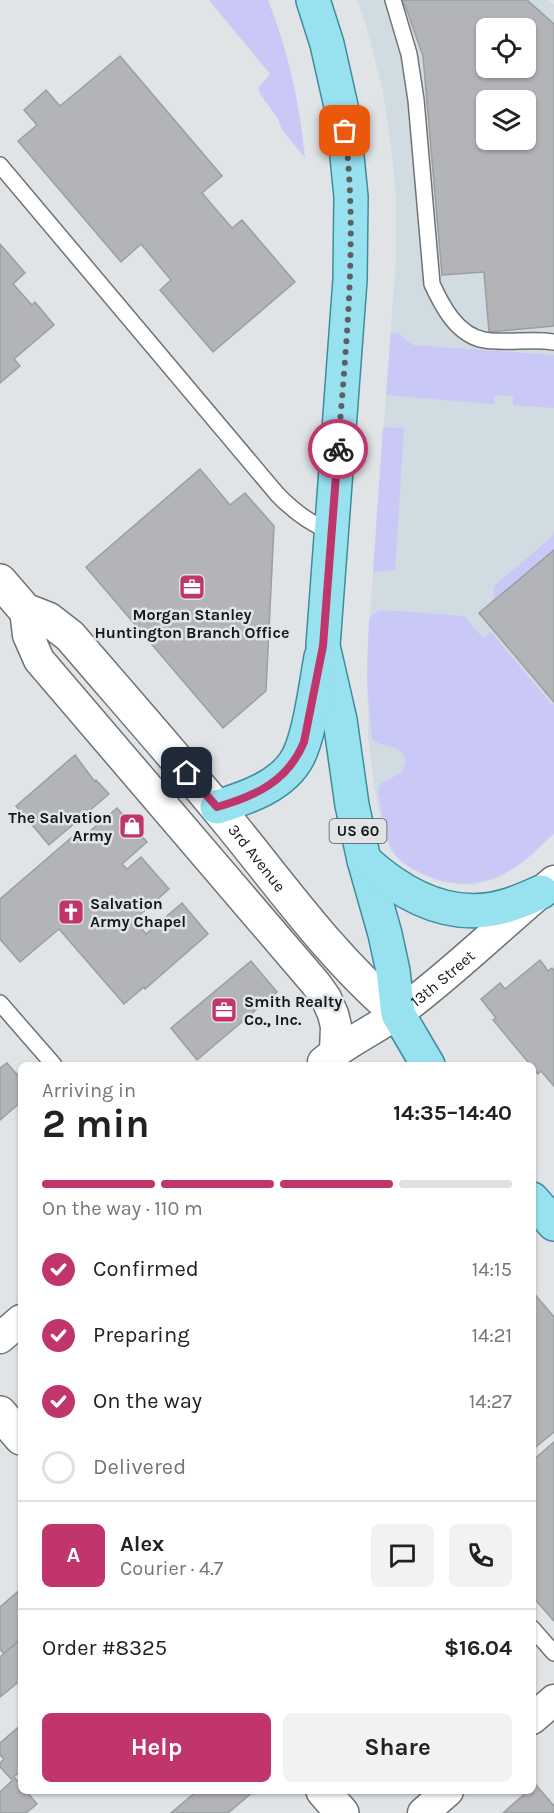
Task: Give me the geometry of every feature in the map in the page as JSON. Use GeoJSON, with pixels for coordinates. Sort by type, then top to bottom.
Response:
{"type":"FeatureCollection","features":[{"type":"Feature","properties":{"kind":"main road","name":"US 60"},"geometry":{"type":"LineString","coordinates":[[313,0],[327,45],[343,115],[351,197],[350,280],[323,646],[339,720],[352,805],[393,971],[398,1014]]}},
{"type":"Feature","properties":{"kind":"main road"},"geometry":{"type":"LineString","coordinates":[[217,807],[261,790],[291,767],[304,742],[323,646]]}},
{"type":"Feature","properties":{"kind":"main road"},"geometry":{"type":"LineString","coordinates":[[364,860],[397,887],[420,899],[442,907],[467,911],[493,909],[518,902],[548,886]]}},
{"type":"Feature","properties":{"kind":"main road","name":"3rd Avenue"},"geometry":{"type":"LineString","coordinates":[[398,1014],[426,1062]]}},
{"type":"Feature","properties":{"kind":"street","name":"3rd Avenue"},"geometry":{"type":"LineString","coordinates":[[0,581],[25,610],[48,619],[70,636],[217,807],[337,955],[369,989],[398,1014]]}},
{"type":"Feature","properties":{"kind":"street"},"geometry":{"type":"LineString","coordinates":[[25,610],[28,635],[39,660],[265,923],[326,998],[336,1026],[328,1058]]}},
{"type":"Feature","properties":{"kind":"street","name":"13th Street"},"geometry":{"type":"LineString","coordinates":[[328,1058],[398,1014],[447,975],[548,886]]}},
{"type":"Feature","properties":{"kind":"street"},"geometry":{"type":"LineString","coordinates":[[0,1338],[18,1323]]}},
{"type":"Feature","properties":{"kind":"street"},"geometry":{"type":"LineString","coordinates":[[0,1413],[18,1434]]}},
{"type":"Feature","properties":{"kind":"street"},"geometry":{"type":"LineString","coordinates":[[536,1716],[554,1700]]}},
{"type":"Feature","properties":{"kind":"street"},"geometry":{"type":"LineString","coordinates":[[326,1794],[342,1813]]}},
{"type":"Feature","properties":{"kind":"street"},"geometry":{"type":"LineString","coordinates":[[423,1813],[445,1794]]}},
{"type":"Feature","properties":{"kind":"lane"},"geometry":{"type":"LineString","coordinates":[[393,0],[409,54],[416,100],[432,284],[458,327],[482,340],[554,342]]}},
{"type":"Feature","properties":{"kind":"lane"},"geometry":{"type":"LineString","coordinates":[[0,165],[277,494],[293,511],[312,524],[331,532]]}},
{"type":"Feature","properties":{"kind":"lane"},"geometry":{"type":"LineString","coordinates":[[0,1003],[51,1062]]}},
{"type":"Feature","properties":{"kind":"lane"},"geometry":{"type":"LineString","coordinates":[[536,1633],[554,1653]]}},
{"type":"Feature","properties":{"kind":"shaded area"},"geometry":{"type":"Polygon","coordinates":[[[209,0],[268,0],[282,38],[292,78],[305,158],[282,130],[277,117],[260,94],[258,88],[270,74],[209,0]]]}},
{"type":"Feature","properties":{"kind":"shaded area"},"geometry":{"type":"Polygon","coordinates":[[[357,0],[548,0],[554,5],[554,831],[501,877],[475,885],[438,881],[412,869],[386,839],[375,792],[368,736],[367,655],[396,259],[396,200],[393,161],[383,92],[366,25],[357,0]]]}},
{"type":"Feature","properties":{"kind":"shaded area"},"geometry":{"type":"Polygon","coordinates":[[[391,333],[397,333],[413,345],[554,355],[554,408],[513,405],[513,396],[495,395],[494,404],[386,395],[391,333]]]}},
{"type":"Feature","properties":{"kind":"shaded area"},"geometry":{"type":"Polygon","coordinates":[[[383,427],[404,428],[395,570],[373,572],[383,427]]]}},
{"type":"Feature","properties":{"kind":"shaded area"},"geometry":{"type":"Polygon","coordinates":[[[554,528],[554,550],[493,601],[494,586],[553,536],[554,528]]]}},
{"type":"Feature","properties":{"kind":"shaded area"},"geometry":{"type":"Polygon","coordinates":[[[378,611],[464,616],[483,638],[491,632],[552,705],[554,703],[554,834],[511,870],[478,882],[443,881],[405,864],[395,855],[389,845],[378,792],[380,784],[401,773],[406,763],[401,752],[372,739],[367,681],[369,618],[378,611]]]}},
{"type":"Feature","properties":{"kind":"building"},"geometry":{"type":"Polygon","coordinates":[[[399,0],[527,0],[554,24],[554,326],[489,332],[484,272],[442,275],[423,56],[405,5],[399,0]]]}},
{"type":"Feature","properties":{"kind":"building"},"geometry":{"type":"Polygon","coordinates":[[[120,56],[222,176],[202,193],[232,228],[242,220],[295,282],[213,352],[160,290],[171,280],[141,244],[121,262],[18,141],[37,125],[24,110],[46,90],[60,106],[120,56]]]}},
{"type":"Feature","properties":{"kind":"building"},"geometry":{"type":"Polygon","coordinates":[[[0,244],[25,273],[13,284],[32,305],[35,302],[54,325],[14,359],[20,366],[0,383],[0,244]]]}},
{"type":"Feature","properties":{"kind":"building"},"geometry":{"type":"Polygon","coordinates":[[[200,469],[230,505],[245,493],[274,526],[266,691],[223,728],[86,567],[200,469]]]}},
{"type":"Feature","properties":{"kind":"building"},"geometry":{"type":"Polygon","coordinates":[[[554,550],[554,702],[479,613],[554,550]]]}},
{"type":"Feature","properties":{"kind":"building"},"geometry":{"type":"Polygon","coordinates":[[[75,755],[95,782],[96,780],[109,794],[49,845],[16,806],[75,755]]]}},
{"type":"Feature","properties":{"kind":"building","name":"Salvation Army Chapel"},"geometry":{"type":"Polygon","coordinates":[[[117,808],[147,842],[122,864],[127,869],[141,857],[169,889],[134,920],[146,934],[182,903],[208,934],[145,989],[144,987],[124,1004],[59,929],[20,962],[0,939],[0,899],[78,832],[83,837],[117,808]]]}},
{"type":"Feature","properties":{"kind":"building"},"geometry":{"type":"Polygon","coordinates":[[[540,960],[548,971],[552,968],[554,970],[554,1086],[541,1071],[538,1074],[536,1062],[528,1062],[493,1020],[496,1018],[481,999],[500,983],[505,989],[540,960]]]}},
{"type":"Feature","properties":{"kind":"building","name":"Smith Realty Co., Inc."},"geometry":{"type":"Polygon","coordinates":[[[251,961],[277,992],[197,1060],[171,1028],[251,961]]]}},
{"type":"Feature","properties":{"kind":"building"},"geometry":{"type":"Polygon","coordinates":[[[7,1063],[18,1076],[18,1105],[0,1120],[0,1068],[7,1063]]]}},
{"type":"Feature","properties":{"kind":"building"},"geometry":{"type":"Polygon","coordinates":[[[536,1296],[554,1317],[554,1432],[536,1447],[536,1296]]]}},
{"type":"Feature","properties":{"kind":"building"},"geometry":{"type":"Polygon","coordinates":[[[554,1442],[554,1621],[536,1601],[536,1458],[554,1442]]]}},
{"type":"Feature","properties":{"kind":"building"},"geometry":{"type":"Polygon","coordinates":[[[18,1592],[18,1642],[4,1654],[0,1649],[0,1607],[18,1592]]]}},
{"type":"Feature","properties":{"kind":"building"},"geometry":{"type":"Polygon","coordinates":[[[18,1642],[18,1682],[0,1697],[0,1657],[18,1642]]]}},
{"type":"Feature","properties":{"kind":"building"},"geometry":{"type":"Polygon","coordinates":[[[18,1728],[18,1773],[11,1779],[0,1767],[4,1759],[0,1755],[0,1743],[18,1728]]]}},
{"type":"Feature","properties":{"kind":"building"},"geometry":{"type":"Polygon","coordinates":[[[15,1778],[18,1782],[18,1794],[29,1794],[37,1804],[26,1813],[0,1813],[0,1792],[15,1778]]]}},
{"type":"Feature","properties":{"kind":"building"},"geometry":{"type":"Polygon","coordinates":[[[536,1785],[554,1806],[554,1813],[503,1813],[525,1794],[536,1794],[536,1785]]]}},
{"type":"Feature","properties":{"kind":"building"},"geometry":{"type":"Polygon","coordinates":[[[193,1794],[250,1794],[228,1813],[171,1813],[193,1794]]]}},
{"type":"Feature","properties":{"kind":"way so far"},"geometry":{"type":"LineString","coordinates":[[338,449],[352,238],[349,163],[345,131]]}},
{"type":"Feature","properties":{"kind":"place","name":"Morgan Stanley Huntington Branch Office"},"geometry":{"type":"Point","coordinates":[192,587]}},
{"type":"Feature","properties":{"kind":"place","name":"The Salvation Army"},"geometry":{"type":"Point","coordinates":[132,826]}},
{"type":"Feature","properties":{"kind":"place","name":"Salvation Army Chapel"},"geometry":{"type":"Point","coordinates":[71,912]}},
{"type":"Feature","properties":{"kind":"place","name":"Smith Realty Co., Inc."},"geometry":{"type":"Point","coordinates":[224,1010]}},
{"type":"Feature","properties":{"kind":"route"},"geometry":{"type":"LineString","coordinates":[[187,773],[217,807],[261,790],[291,767],[298,756],[304,742],[323,646],[338,449]]}}]}
